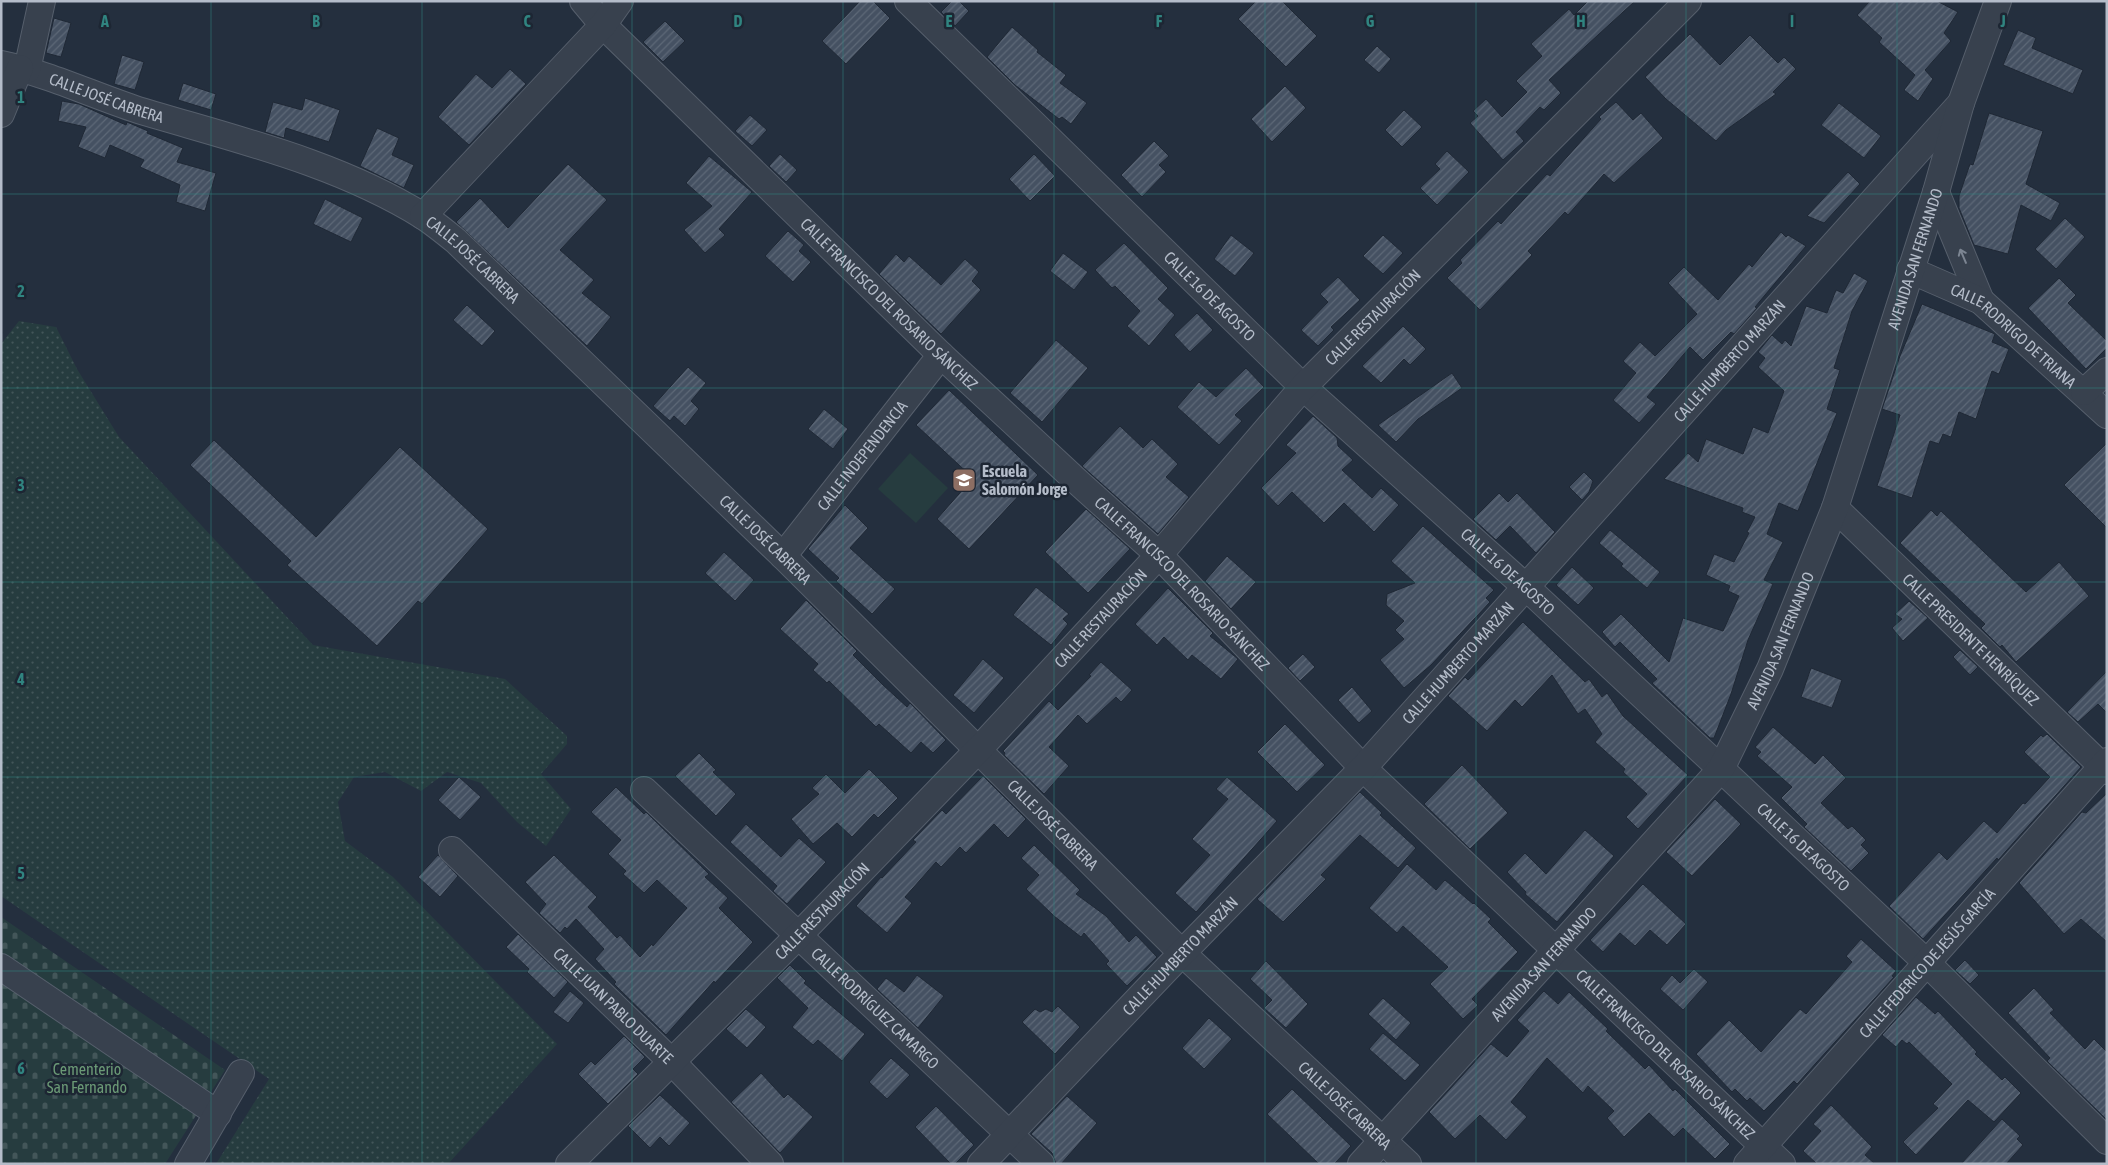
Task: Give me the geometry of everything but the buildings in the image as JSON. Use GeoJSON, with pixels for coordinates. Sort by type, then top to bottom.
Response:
{"type":"FeatureCollection","features":[{"type":"Feature","properties":{"kind":"street"},"geometry":{"type":"LineString","coordinates":[[1,114],[16,67],[42,1]]}},
{"type":"Feature","properties":{"kind":"street","name":"CALLE FRANCISCO DEL ROSARIO SÁNCHEZ"},"geometry":{"type":"LineString","coordinates":[[583,1],[603,25],[941,355],[1159,555],[1363,768],[1556,949],[1755,1154],[1782,1164]]}},
{"type":"Feature","properties":{"kind":"street"},"geometry":{"type":"LineString","coordinates":[[424,216],[603,25],[620,1]]}},
{"type":"Feature","properties":{"kind":"street","name":"CALLE 16 DE AGOSTO"},"geometry":{"type":"LineString","coordinates":[[908,1],[1303,387],[1527,588],[1721,769],[1927,963],[2107,1141]]}},
{"type":"Feature","properties":{"kind":"street","name":"CALLE RESTAURACIÓN"},"geometry":{"type":"LineString","coordinates":[[569,1164],[798,936],[979,749],[1159,555],[1303,387],[1688,1]]}},
{"type":"Feature","properties":{"kind":"street","name":"AVENIDA SAN FERNANDO"},"geometry":{"type":"LineString","coordinates":[[1361,1164],[1721,769],[1770,668],[1834,508],[1936,192],[1961,103],[1998,1]]}},
{"type":"Feature","properties":{"kind":"street","name":"CALLE JOSÉ CABRERA"},"geometry":{"type":"LineString","coordinates":[[16,67],[136,109],[300,159],[379,192],[424,216],[456,241],[783,556],[1182,953],[1408,1164]]}},
{"type":"Feature","properties":{"kind":"street","name":"CALLE HUMBERTO MARZÁN"},"geometry":{"type":"LineString","coordinates":[[981,1164],[1182,953],[1363,768],[1527,588],[1961,103]]}},
{"type":"Feature","properties":{"kind":"street"},"geometry":{"type":"LineString","coordinates":[[1936,192],[1981,300]]}},
{"type":"Feature","properties":{"kind":"street","name":"CALLE RODRIGO DE TRIANA"},"geometry":{"type":"LineString","coordinates":[[1910,270],[1981,300],[2107,414]]}},
{"type":"Feature","properties":{"kind":"street","name":"CALLE INDEPENDENCIA"},"geometry":{"type":"LineString","coordinates":[[783,556],[941,355]]}},
{"type":"Feature","properties":{"kind":"street"},"geometry":{"type":"LineString","coordinates":[[2084,392],[2107,371]]}},
{"type":"Feature","properties":{"kind":"street","name":"CALLE PRESIDENTE HENRÍQUEZ"},"geometry":{"type":"LineString","coordinates":[[1834,508],[2105,766]]}},
{"type":"Feature","properties":{"kind":"street","name":"CALLE FEDERICO DE JESÚS GARCÍA"},"geometry":{"type":"LineString","coordinates":[[1755,1154],[2105,766]]}},
{"type":"Feature","properties":{"kind":"street","name":"CALLE RODRÍGUEZ CAMARGO"},"geometry":{"type":"LineString","coordinates":[[644,790],[1041,1164]]}},
{"type":"Feature","properties":{"kind":"street","name":"CALLE JUAN PABLO DUARTE"},"geometry":{"type":"LineString","coordinates":[[452,850],[672,1062],[770,1164]]}},
{"type":"Feature","properties":{"kind":"street"},"geometry":{"type":"LineString","coordinates":[[1,967],[218,1114]]}},
{"type":"Feature","properties":{"kind":"street"},"geometry":{"type":"LineString","coordinates":[[188,1164],[241,1073]]}},
{"type":"Feature","properties":{"kind":"green space"},"geometry":{"type":"Polygon","coordinates":[[[19,321],[56,327],[77,369],[119,437],[313,645],[505,679],[567,736],[567,744],[541,774],[571,809],[546,846],[517,822],[481,783],[447,772],[421,791],[385,772],[354,777],[338,802],[345,841],[393,877],[557,1044],[448,1164],[216,1164],[269,1079],[1,896],[1,344],[19,321]]]}},
{"type":"Feature","properties":{"kind":"green space"},"geometry":{"type":"Polygon","coordinates":[[[910,453],[948,488],[916,523],[878,489],[910,453]]]}},
{"type":"Feature","properties":{"kind":"green space","name":"Cementerio San Fernando"},"geometry":{"type":"Polygon","coordinates":[[[1,917],[225,1070],[165,1164],[1,1164],[1,917]]]}},
{"type":"Feature","properties":{"kind":"place","name":"Escuela Salomón Jorge"},"geometry":{"type":"Point","coordinates":[964,480]}}]}
